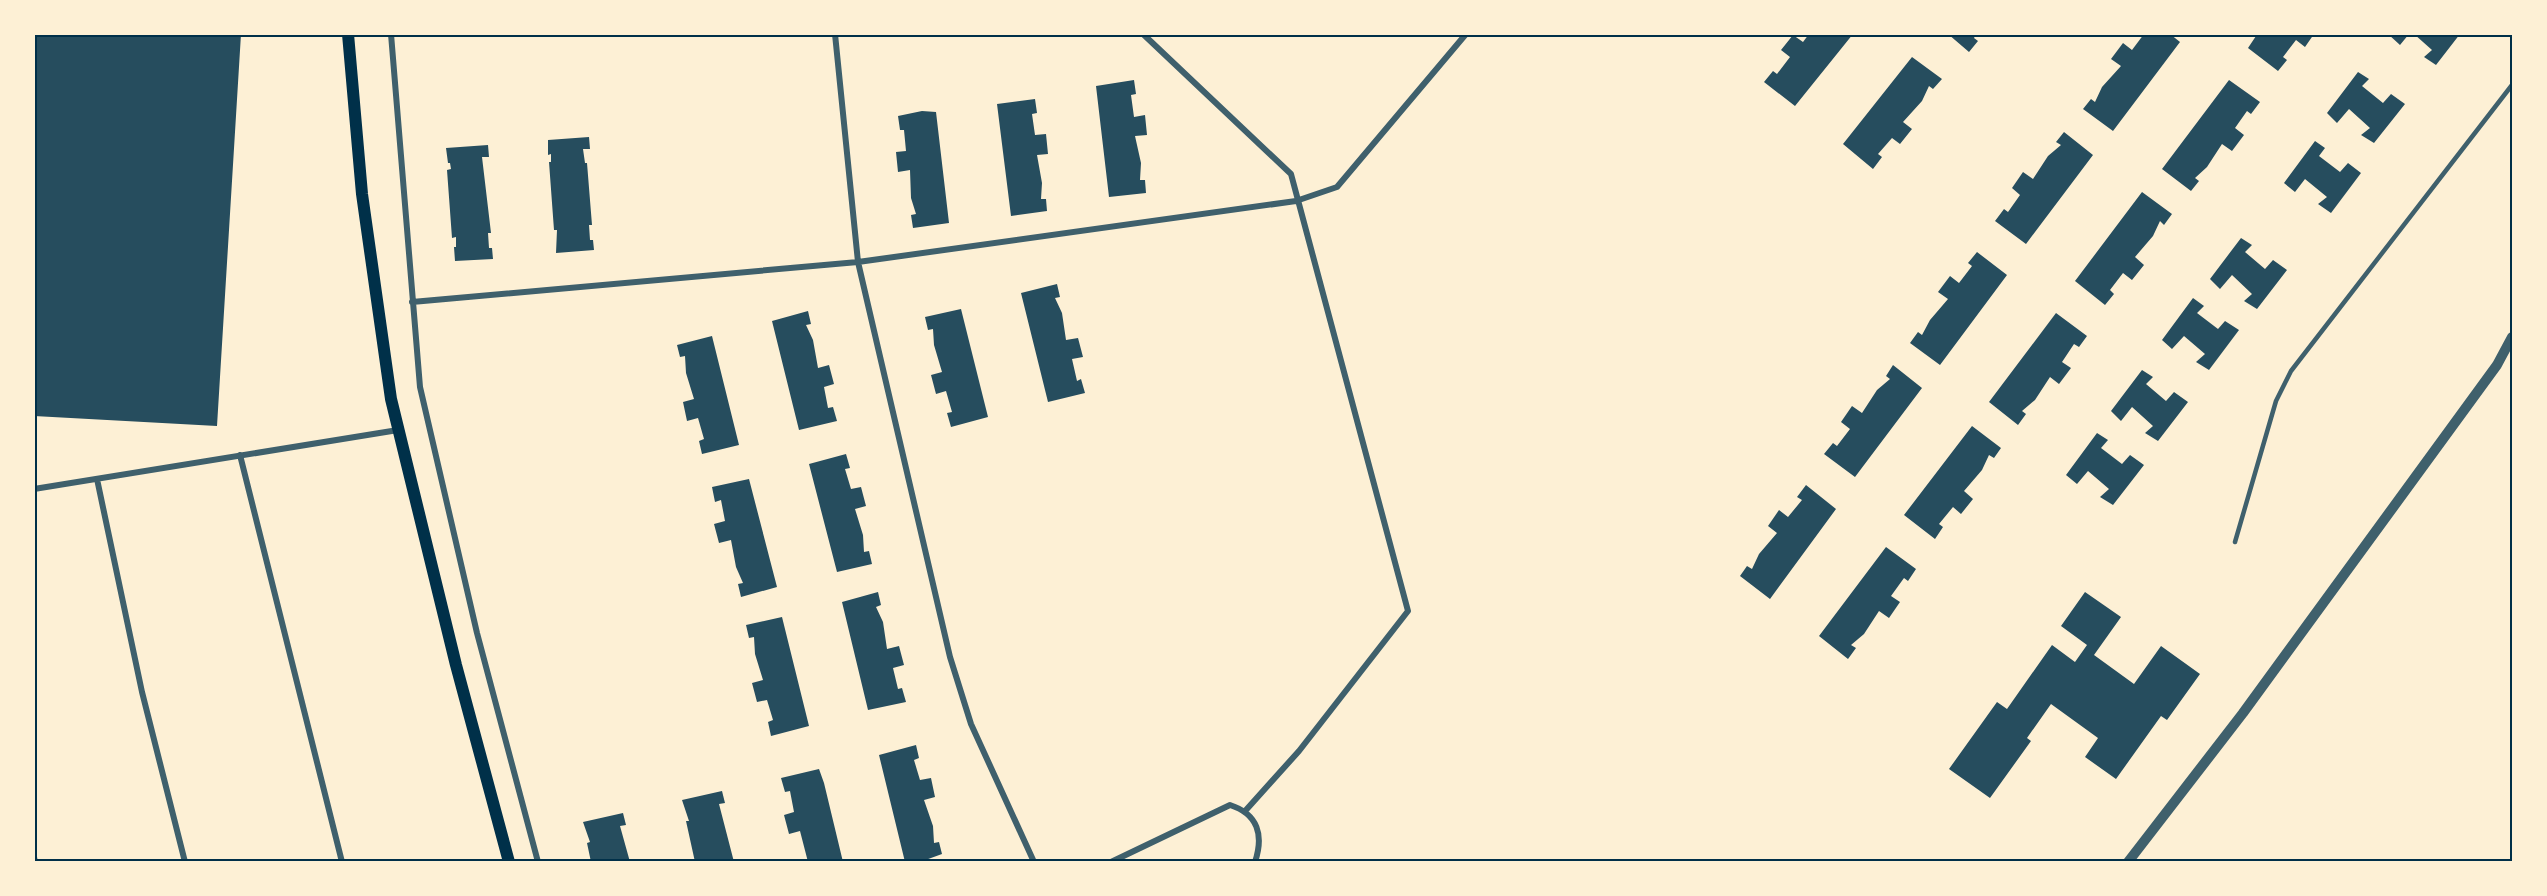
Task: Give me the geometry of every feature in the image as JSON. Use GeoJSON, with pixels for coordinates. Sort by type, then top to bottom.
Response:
{"type":"FeatureCollection","features":[{"type":"Feature","properties":{"kind":"main road"},"geometry":{"type":"LineString","coordinates":[[348,34],[362,194],[398,430],[456,666],[509,861]]}},
{"type":"Feature","properties":{"kind":"street"},"geometry":{"type":"LineString","coordinates":[[391,34],[420,387],[477,633],[538,861]]}},
{"type":"Feature","properties":{"kind":"street"},"geometry":{"type":"LineString","coordinates":[[836,34],[858,262],[959,693],[1034,861]]}},
{"type":"Feature","properties":{"kind":"street"},"geometry":{"type":"LineString","coordinates":[[1143,34],[1291,174],[1296,201],[1408,612],[1299,752],[1246,810]]}},
{"type":"Feature","properties":{"kind":"street"},"geometry":{"type":"LineString","coordinates":[[412,302],[858,262],[1296,201],[1337,186],[1466,34]]}},
{"type":"Feature","properties":{"kind":"street"},"geometry":{"type":"LineString","coordinates":[[2128,861],[2243,713],[2497,365],[2512,337]]}},
{"type":"Feature","properties":{"kind":"street"},"geometry":{"type":"LineString","coordinates":[[2497,365],[2512,351]]}},
{"type":"Feature","properties":{"kind":"street"},"geometry":{"type":"LineString","coordinates":[[34,489],[398,430]]}},
{"type":"Feature","properties":{"kind":"street"},"geometry":{"type":"LineString","coordinates":[[240,455],[342,861]]}},
{"type":"Feature","properties":{"kind":"street"},"geometry":{"type":"LineString","coordinates":[[97,479],[142,692],[185,861]]}},
{"type":"Feature","properties":{"kind":"street"},"geometry":{"type":"LineString","coordinates":[[1111,861],[1230,805],[1246,810],[1255,823],[1260,848],[1255,861]]}},
{"type":"Feature","properties":{"kind":"lane"},"geometry":{"type":"LineString","coordinates":[[2235,542],[2276,401],[2291,371],[2512,85]]}},
{"type":"Feature","properties":{"kind":"building"},"geometry":{"type":"Polygon","coordinates":[[[34,34],[241,34],[217,426],[34,416],[34,34]]]}},
{"type":"Feature","properties":{"kind":"building"},"geometry":{"type":"Polygon","coordinates":[[[1809,34],[1853,34],[1795,106],[1764,82],[1773,71],[1777,74],[1790,57],[1781,50],[1793,35],[1803,42],[1809,34]]]}},
{"type":"Feature","properties":{"kind":"building"},"geometry":{"type":"Polygon","coordinates":[[[1948,34],[1976,34],[1974,38],[1978,41],[1969,52],[1948,34]]]}},
{"type":"Feature","properties":{"kind":"building"},"geometry":{"type":"Polygon","coordinates":[[[2144,34],[2170,34],[2180,42],[2113,131],[2083,109],[2091,99],[2095,102],[2102,87],[2121,66],[2111,59],[2123,43],[2132,50],[2144,34]]]}},
{"type":"Feature","properties":{"kind":"building"},"geometry":{"type":"Polygon","coordinates":[[[2254,34],[2314,34],[2305,47],[2296,40],[2283,57],[2287,60],[2278,71],[2248,48],[2256,36],[2254,34]]]}},
{"type":"Feature","properties":{"kind":"building"},"geometry":{"type":"Polygon","coordinates":[[[2388,34],[2409,34],[2400,45],[2388,34]]]}},
{"type":"Feature","properties":{"kind":"building"},"geometry":{"type":"Polygon","coordinates":[[[2414,34],[2460,34],[2436,65],[2424,57],[2432,50],[2414,34]]]}},
{"type":"Feature","properties":{"kind":"building"},"geometry":{"type":"Polygon","coordinates":[[[1912,57],[1942,79],[1933,89],[1929,86],[1922,101],[1903,122],[1912,129],[1900,144],[1892,138],[1878,154],[1882,157],[1873,169],[1843,144],[1912,57]]]}},
{"type":"Feature","properties":{"kind":"building"},"geometry":{"type":"Polygon","coordinates":[[[2358,72],[2369,79],[2362,86],[2383,103],[2391,94],[2405,104],[2374,143],[2361,135],[2370,128],[2349,109],[2337,123],[2327,113],[2358,72]]]}},
{"type":"Feature","properties":{"kind":"building"},"geometry":{"type":"Polygon","coordinates":[[[1134,80],[1136,94],[1131,95],[1134,117],[1145,115],[1147,135],[1135,136],[1141,163],[1140,180],[1145,180],[1146,193],[1109,197],[1096,86],[1134,80]]]}},
{"type":"Feature","properties":{"kind":"building"},"geometry":{"type":"Polygon","coordinates":[[[2229,80],[2260,102],[2251,114],[2247,111],[2235,128],[2244,135],[2232,151],[2222,144],[2207,167],[2195,178],[2199,181],[2191,191],[2162,169],[2229,80]]]}},
{"type":"Feature","properties":{"kind":"building"},"geometry":{"type":"Polygon","coordinates":[[[1035,99],[1037,113],[1032,114],[1035,135],[1046,134],[1048,154],[1037,155],[1042,183],[1041,199],[1046,199],[1047,211],[1011,216],[997,104],[1035,99]]]}},
{"type":"Feature","properties":{"kind":"building"},"geometry":{"type":"Polygon","coordinates":[[[922,111],[936,112],[949,223],[913,228],[911,215],[916,214],[911,198],[910,170],[898,172],[896,152],[906,151],[904,130],[900,130],[898,116],[922,111]]]}},
{"type":"Feature","properties":{"kind":"building"},"geometry":{"type":"Polygon","coordinates":[[[2064,132],[2093,155],[2026,244],[1995,221],[2004,209],[2008,212],[2020,195],[2012,188],[2023,172],[2033,179],[2048,156],[2061,145],[2056,142],[2064,132]]]}},
{"type":"Feature","properties":{"kind":"building"},"geometry":{"type":"Polygon","coordinates":[[[589,137],[590,149],[583,149],[585,163],[587,163],[592,225],[589,225],[590,240],[593,240],[594,250],[556,253],[557,230],[554,230],[549,162],[551,162],[551,154],[548,155],[548,140],[589,137]]]}},
{"type":"Feature","properties":{"kind":"building"},"geometry":{"type":"Polygon","coordinates":[[[2315,141],[2325,148],[2319,156],[2340,172],[2348,163],[2361,173],[2331,213],[2318,204],[2327,197],[2305,179],[2295,192],[2284,183],[2315,141]]]}},
{"type":"Feature","properties":{"kind":"building"},"geometry":{"type":"Polygon","coordinates":[[[488,145],[489,157],[482,157],[491,233],[488,233],[489,248],[492,248],[493,259],[455,261],[456,237],[452,238],[447,170],[451,169],[446,148],[488,145]]]}},
{"type":"Feature","properties":{"kind":"building"},"geometry":{"type":"Polygon","coordinates":[[[2142,192],[2172,214],[2164,225],[2160,221],[2153,236],[2135,257],[2144,265],[2132,280],[2123,273],[2110,290],[2114,294],[2105,305],[2075,281],[2142,192]]]}},
{"type":"Feature","properties":{"kind":"building"},"geometry":{"type":"Polygon","coordinates":[[[2241,238],[2252,245],[2245,252],[2265,269],[2273,260],[2287,270],[2257,309],[2244,301],[2252,294],[2232,275],[2220,289],[2210,279],[2241,238]]]}},
{"type":"Feature","properties":{"kind":"building"},"geometry":{"type":"Polygon","coordinates":[[[1977,252],[2007,275],[1940,365],[1910,343],[1918,332],[1922,335],[1930,320],[1948,299],[1938,292],[1950,276],[1959,283],[1972,266],[1968,263],[1977,252]]]}},
{"type":"Feature","properties":{"kind":"building"},"geometry":{"type":"Polygon","coordinates":[[[1057,284],[1060,297],[1055,298],[1062,313],[1066,340],[1078,338],[1083,357],[1072,359],[1077,381],[1081,379],[1085,393],[1048,402],[1021,293],[1057,284]]]}},
{"type":"Feature","properties":{"kind":"building"},"geometry":{"type":"Polygon","coordinates":[[[2193,298],[2204,306],[2197,313],[2218,329],[2225,321],[2239,330],[2209,370],[2196,362],[2205,354],[2184,336],[2172,349],[2162,340],[2193,298]]]}},
{"type":"Feature","properties":{"kind":"building"},"geometry":{"type":"Polygon","coordinates":[[[961,309],[988,417],[951,427],[947,413],[952,412],[946,391],[936,394],[931,375],[942,372],[934,345],[933,329],[928,330],[925,317],[961,309]]]}},
{"type":"Feature","properties":{"kind":"building"},"geometry":{"type":"Polygon","coordinates":[[[808,311],[811,324],[806,325],[813,340],[818,368],[829,365],[834,384],[824,387],[828,408],[833,407],[837,421],[799,430],[772,321],[808,311]]]}},
{"type":"Feature","properties":{"kind":"building"},"geometry":{"type":"Polygon","coordinates":[[[2056,313],[2087,336],[2079,347],[2074,344],[2062,362],[2071,368],[2059,384],[2050,377],[2035,400],[2022,411],[2026,414],[2018,425],[1989,402],[2056,313]]]}},
{"type":"Feature","properties":{"kind":"building"},"geometry":{"type":"Polygon","coordinates":[[[712,336],[739,445],[702,454],[699,441],[704,439],[698,418],[687,421],[683,402],[694,399],[686,373],[685,356],[680,357],[677,345],[712,336]]]}},
{"type":"Feature","properties":{"kind":"building"},"geometry":{"type":"Polygon","coordinates":[[[1893,365],[1922,388],[1855,477],[1824,454],[1833,443],[1837,446],[1850,429],[1841,422],[1852,406],[1862,413],[1877,390],[1890,379],[1886,376],[1893,365]]]}},
{"type":"Feature","properties":{"kind":"building"},"geometry":{"type":"Polygon","coordinates":[[[2142,370],[2153,377],[2146,384],[2166,401],[2174,392],[2188,402],[2158,441],[2145,433],[2153,426],[2132,407],[2121,421],[2111,411],[2142,370]]]}},
{"type":"Feature","properties":{"kind":"building"},"geometry":{"type":"Polygon","coordinates":[[[1972,426],[2001,448],[1994,458],[1989,455],[1982,470],[1964,491],[1973,499],[1961,514],[1953,507],[1939,524],[1943,527],[1935,539],[1904,515],[1972,426]]]}},
{"type":"Feature","properties":{"kind":"building"},"geometry":{"type":"Polygon","coordinates":[[[2097,433],[2108,440],[2101,448],[2122,464],[2130,455],[2144,465],[2113,505],[2100,497],[2109,489],[2088,471],[2077,484],[2066,475],[2097,433]]]}},
{"type":"Feature","properties":{"kind":"building"},"geometry":{"type":"Polygon","coordinates":[[[846,454],[850,468],[845,469],[851,489],[861,487],[866,506],[855,509],[863,535],[864,552],[869,551],[872,564],[837,572],[809,464],[846,454]]]}},
{"type":"Feature","properties":{"kind":"building"},"geometry":{"type":"Polygon","coordinates":[[[749,479],[777,587],[741,597],[738,584],[743,583],[736,567],[731,540],[719,543],[714,524],[725,521],[721,500],[715,502],[712,487],[749,479]]]}},
{"type":"Feature","properties":{"kind":"building"},"geometry":{"type":"Polygon","coordinates":[[[1806,485],[1836,509],[1770,599],[1740,576],[1747,566],[1752,569],[1759,554],[1777,533],[1768,526],[1779,510],[1788,517],[1802,500],[1797,497],[1806,485]]]}},
{"type":"Feature","properties":{"kind":"building"},"geometry":{"type":"Polygon","coordinates":[[[1886,547],[1916,569],[1908,581],[1904,578],[1891,596],[1900,602],[1889,618],[1879,611],[1864,634],[1851,645],[1856,648],[1848,659],[1819,636],[1886,547]]]}},
{"type":"Feature","properties":{"kind":"building"},"geometry":{"type":"Polygon","coordinates":[[[878,592],[881,605],[876,607],[883,622],[887,649],[899,646],[904,665],[893,668],[898,689],[902,688],[906,702],[868,710],[842,602],[878,592]]]}},
{"type":"Feature","properties":{"kind":"building"},"geometry":{"type":"Polygon","coordinates":[[[2085,592],[2121,617],[2094,655],[2134,684],[2161,646],[2200,674],[2167,720],[2161,716],[2116,779],[2085,757],[2098,738],[2051,704],[2027,738],[2031,741],[1990,798],[1949,769],[1997,702],[2007,709],[2052,645],[2075,662],[2087,645],[2061,626],[2085,592]]]}},
{"type":"Feature","properties":{"kind":"building"},"geometry":{"type":"Polygon","coordinates":[[[782,617],[809,726],[771,736],[768,722],[773,720],[767,700],[757,702],[752,683],[763,680],[755,654],[754,637],[749,638],[746,625],[782,617]]]}},
{"type":"Feature","properties":{"kind":"building"},"geometry":{"type":"Polygon","coordinates":[[[916,745],[919,758],[914,760],[920,780],[931,778],[935,797],[924,800],[933,826],[934,843],[939,842],[942,854],[920,862],[905,862],[879,755],[916,745]]]}},
{"type":"Feature","properties":{"kind":"building"},"geometry":{"type":"Polygon","coordinates":[[[819,769],[843,862],[808,862],[800,831],[789,834],[784,815],[794,812],[790,791],[785,792],[781,778],[819,769]]]}},
{"type":"Feature","properties":{"kind":"building"},"geometry":{"type":"Polygon","coordinates":[[[722,791],[725,803],[719,804],[734,862],[695,862],[686,821],[689,821],[682,800],[722,791]]]}},
{"type":"Feature","properties":{"kind":"building"},"geometry":{"type":"Polygon","coordinates":[[[623,813],[626,825],[620,826],[630,862],[591,862],[587,843],[590,842],[583,822],[623,813]]]}}]}
